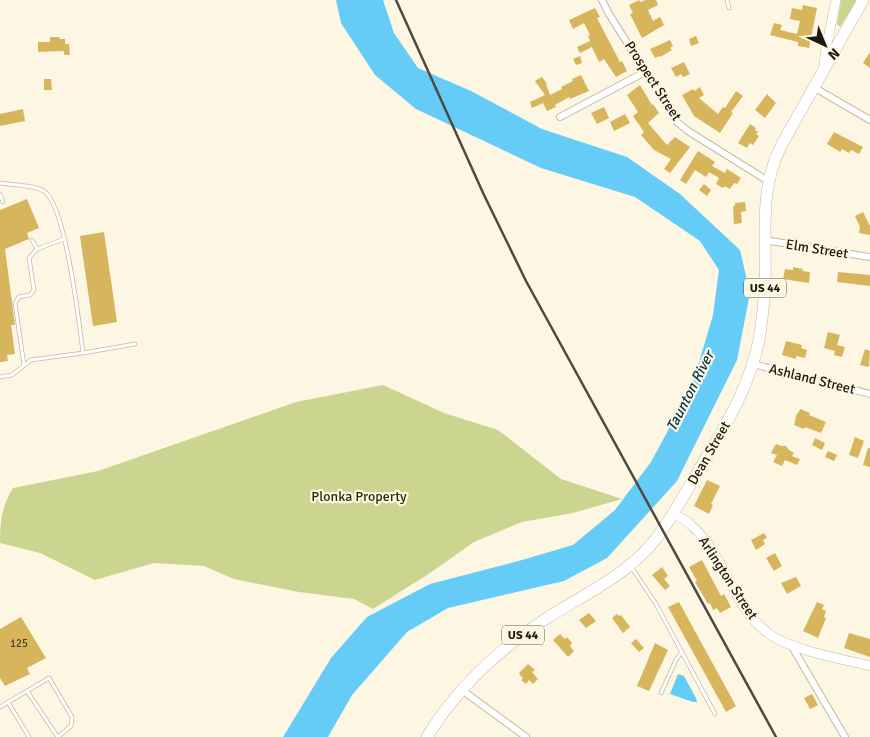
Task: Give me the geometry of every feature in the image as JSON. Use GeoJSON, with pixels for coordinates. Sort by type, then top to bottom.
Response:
{"type":"FeatureCollection","features":[{"type":"Feature","properties":{"kind":"highway","name":"US 44"},"geometry":{"type":"LineString","coordinates":[[824,71],[863,0]]}},
{"type":"Feature","properties":{"kind":"highway","name":"Dean Street"},"geometry":{"type":"LineString","coordinates":[[427,737],[439,718],[462,690],[489,662],[522,636],[630,566],[657,539],[673,514],[730,418],[744,390],[753,364],[760,333],[765,288],[765,204],[768,181],[778,151],[824,71]]}},
{"type":"Feature","properties":{"kind":"street","name":"Prospect Street"},"geometry":{"type":"LineString","coordinates":[[602,0],[677,122],[768,181]]}},
{"type":"Feature","properties":{"kind":"street"},"geometry":{"type":"LineString","coordinates":[[824,71],[826,50],[836,0]]}},
{"type":"Feature","properties":{"kind":"street"},"geometry":{"type":"LineString","coordinates":[[560,117],[645,72]]}},
{"type":"Feature","properties":{"kind":"street"},"geometry":{"type":"LineString","coordinates":[[815,88],[870,120]]}},
{"type":"Feature","properties":{"kind":"street","name":"Elm Street"},"geometry":{"type":"LineString","coordinates":[[764,240],[870,257]]}},
{"type":"Feature","properties":{"kind":"street","name":"Ashland Street"},"geometry":{"type":"LineString","coordinates":[[753,364],[870,394]]}},
{"type":"Feature","properties":{"kind":"street","name":"Arlington Street"},"geometry":{"type":"LineString","coordinates":[[673,514],[693,526],[699,533],[723,570],[747,614],[769,634],[791,645],[870,666]]}},
{"type":"Feature","properties":{"kind":"street"},"geometry":{"type":"LineString","coordinates":[[791,645],[845,737]]}},
{"type":"Feature","properties":{"kind":"street"},"geometry":{"type":"LineString","coordinates":[[462,690],[526,737]]}},
{"type":"Feature","properties":{"kind":"lane"},"geometry":{"type":"LineString","coordinates":[[727,0],[729,8]]}},
{"type":"Feature","properties":{"kind":"lane"},"geometry":{"type":"LineString","coordinates":[[0,183],[42,190],[53,200],[64,239],[83,353]]}},
{"type":"Feature","properties":{"kind":"lane"},"geometry":{"type":"LineString","coordinates":[[0,194],[3,202]]}},
{"type":"Feature","properties":{"kind":"lane"},"geometry":{"type":"LineString","coordinates":[[24,365],[15,303],[19,297],[30,295],[34,290],[29,258],[37,249],[64,239]]}},
{"type":"Feature","properties":{"kind":"lane"},"geometry":{"type":"LineString","coordinates":[[32,240],[37,249]]}},
{"type":"Feature","properties":{"kind":"lane"},"geometry":{"type":"LineString","coordinates":[[0,377],[12,374],[31,360],[134,344]]}},
{"type":"Feature","properties":{"kind":"lane"},"geometry":{"type":"LineString","coordinates":[[630,566],[656,604],[715,714]]}},
{"type":"Feature","properties":{"kind":"lane"},"geometry":{"type":"LineString","coordinates":[[661,693],[681,653]]}},
{"type":"Feature","properties":{"kind":"lane"},"geometry":{"type":"LineString","coordinates":[[0,698],[2,706],[8,702],[49,678],[72,717],[71,726],[57,737],[27,691]]}},
{"type":"Feature","properties":{"kind":"lane"},"geometry":{"type":"LineString","coordinates":[[8,702],[29,737]]}},
{"type":"Feature","properties":{"kind":"green space"},"geometry":{"type":"Polygon","coordinates":[[[841,0],[857,0],[840,27],[837,24],[841,0]]]}},
{"type":"Feature","properties":{"kind":"green space","name":"Plonka Property"},"geometry":{"type":"Polygon","coordinates":[[[383,385],[444,413],[498,430],[561,479],[622,499],[573,513],[522,522],[474,542],[430,573],[373,609],[354,599],[299,592],[234,579],[204,566],[154,563],[95,580],[40,553],[0,543],[2,514],[13,488],[98,471],[296,402],[383,385]]]}},
{"type":"Feature","properties":{"kind":"water","name":"Taunton River"},"geometry":{"type":"Polygon","coordinates":[[[336,0],[383,0],[394,33],[418,68],[471,91],[542,129],[627,157],[680,194],[740,250],[750,293],[737,360],[677,481],[607,558],[564,581],[448,608],[407,632],[352,695],[328,737],[283,737],[331,658],[367,617],[430,584],[573,545],[615,510],[651,462],[692,386],[713,315],[719,270],[700,241],[635,197],[541,168],[416,109],[375,75],[341,23],[336,0]]]}},
{"type":"Feature","properties":{"kind":"water"},"geometry":{"type":"Polygon","coordinates":[[[678,674],[684,676],[697,702],[670,694],[678,674]]]}},
{"type":"Feature","properties":{"kind":"building"},"geometry":{"type":"Polygon","coordinates":[[[639,0],[640,2],[656,0],[658,5],[648,10],[653,21],[660,17],[664,25],[642,38],[630,14],[633,13],[629,5],[639,0]]]}},
{"type":"Feature","properties":{"kind":"building"},"geometry":{"type":"Polygon","coordinates":[[[803,5],[817,8],[809,48],[798,46],[798,42],[770,35],[774,23],[782,25],[780,30],[797,34],[800,21],[790,19],[792,8],[802,10],[803,5]]]}},
{"type":"Feature","properties":{"kind":"building"},"geometry":{"type":"Polygon","coordinates":[[[595,8],[600,17],[597,18],[620,62],[622,61],[627,71],[616,77],[604,59],[599,62],[592,47],[580,53],[577,47],[590,41],[588,36],[590,35],[584,23],[573,29],[569,20],[595,8]]]}},
{"type":"Feature","properties":{"kind":"building"},"geometry":{"type":"Polygon","coordinates":[[[696,36],[699,43],[691,46],[689,39],[696,36]]]}},
{"type":"Feature","properties":{"kind":"building"},"geometry":{"type":"Polygon","coordinates":[[[50,37],[65,39],[65,44],[69,44],[70,55],[64,55],[64,51],[38,52],[38,42],[50,42],[50,37]]]}},
{"type":"Feature","properties":{"kind":"building"},"geometry":{"type":"Polygon","coordinates":[[[670,40],[673,46],[670,48],[672,50],[655,58],[650,49],[670,40]]]}},
{"type":"Feature","properties":{"kind":"building"},"geometry":{"type":"Polygon","coordinates":[[[870,52],[870,68],[863,63],[870,52]]]}},
{"type":"Feature","properties":{"kind":"building"},"geometry":{"type":"Polygon","coordinates":[[[580,56],[582,63],[576,65],[573,59],[580,56]]]}},
{"type":"Feature","properties":{"kind":"building"},"geometry":{"type":"Polygon","coordinates":[[[684,62],[690,74],[683,77],[681,74],[676,77],[671,68],[684,62]]]}},
{"type":"Feature","properties":{"kind":"building"},"geometry":{"type":"Polygon","coordinates":[[[581,75],[589,91],[570,99],[569,97],[547,111],[543,103],[532,108],[530,102],[545,95],[535,81],[542,77],[547,84],[550,95],[573,81],[572,79],[581,75]]]}},
{"type":"Feature","properties":{"kind":"building"},"geometry":{"type":"Polygon","coordinates":[[[44,79],[51,79],[52,90],[44,90],[44,79]]]}},
{"type":"Feature","properties":{"kind":"building"},"geometry":{"type":"Polygon","coordinates":[[[640,85],[659,113],[648,123],[667,145],[675,137],[690,147],[670,173],[664,169],[671,159],[654,150],[641,135],[644,132],[633,116],[638,112],[627,95],[640,85]]]}},
{"type":"Feature","properties":{"kind":"building"},"geometry":{"type":"Polygon","coordinates":[[[700,87],[704,95],[699,98],[718,114],[723,107],[725,108],[736,91],[743,96],[731,112],[733,113],[720,133],[694,116],[682,95],[700,87]]]}},
{"type":"Feature","properties":{"kind":"building"},"geometry":{"type":"Polygon","coordinates":[[[767,94],[776,103],[765,118],[755,110],[767,94]]]}},
{"type":"Feature","properties":{"kind":"building"},"geometry":{"type":"Polygon","coordinates":[[[604,107],[609,118],[597,124],[591,113],[604,107]]]}},
{"type":"Feature","properties":{"kind":"building"},"geometry":{"type":"Polygon","coordinates":[[[23,109],[25,121],[0,126],[0,114],[23,109]]]}},
{"type":"Feature","properties":{"kind":"building"},"geometry":{"type":"Polygon","coordinates":[[[625,114],[630,123],[614,131],[610,122],[625,114]]]}},
{"type":"Feature","properties":{"kind":"building"},"geometry":{"type":"Polygon","coordinates":[[[750,124],[756,128],[755,130],[758,132],[756,134],[759,136],[753,145],[750,143],[747,148],[738,143],[750,124]]]}},
{"type":"Feature","properties":{"kind":"building"},"geometry":{"type":"Polygon","coordinates":[[[834,132],[863,147],[859,154],[851,150],[849,153],[842,149],[840,152],[827,144],[834,132]]]}},
{"type":"Feature","properties":{"kind":"building"},"geometry":{"type":"Polygon","coordinates":[[[698,151],[715,162],[712,166],[725,173],[727,169],[741,178],[737,184],[734,183],[730,189],[724,186],[723,188],[716,184],[719,178],[709,172],[706,177],[695,170],[686,184],[680,180],[698,151]]]}},
{"type":"Feature","properties":{"kind":"building"},"geometry":{"type":"Polygon","coordinates":[[[704,184],[711,190],[707,196],[699,190],[704,184]]]}},
{"type":"Feature","properties":{"kind":"building"},"geometry":{"type":"Polygon","coordinates":[[[27,199],[39,228],[27,233],[29,239],[5,249],[15,325],[11,325],[15,354],[7,355],[8,361],[0,362],[0,210],[27,199]]]}},
{"type":"Feature","properties":{"kind":"building"},"geometry":{"type":"Polygon","coordinates":[[[745,202],[746,211],[741,212],[742,223],[734,224],[733,206],[735,206],[735,203],[745,202]]]}},
{"type":"Feature","properties":{"kind":"building"},"geometry":{"type":"Polygon","coordinates":[[[863,212],[870,226],[870,235],[859,233],[860,227],[855,216],[863,212]]]}},
{"type":"Feature","properties":{"kind":"building"},"geometry":{"type":"Polygon","coordinates":[[[104,232],[117,322],[93,326],[80,236],[104,232]]]}},
{"type":"Feature","properties":{"kind":"building"},"geometry":{"type":"Polygon","coordinates":[[[793,267],[810,272],[809,283],[783,279],[785,269],[793,270],[793,267]]]}},
{"type":"Feature","properties":{"kind":"building"},"geometry":{"type":"Polygon","coordinates":[[[838,272],[870,275],[870,286],[837,282],[838,272]]]}},
{"type":"Feature","properties":{"kind":"building"},"geometry":{"type":"Polygon","coordinates":[[[828,332],[840,335],[837,345],[845,347],[842,357],[834,355],[835,351],[824,348],[828,332]]]}},
{"type":"Feature","properties":{"kind":"building"},"geometry":{"type":"Polygon","coordinates":[[[786,341],[802,345],[801,348],[807,350],[805,358],[796,356],[796,359],[782,355],[786,341]]]}},
{"type":"Feature","properties":{"kind":"building"},"geometry":{"type":"Polygon","coordinates":[[[865,349],[870,351],[869,367],[860,365],[865,349]]]}},
{"type":"Feature","properties":{"kind":"building"},"geometry":{"type":"Polygon","coordinates":[[[800,409],[826,422],[821,433],[794,425],[800,409]]]}},
{"type":"Feature","properties":{"kind":"building"},"geometry":{"type":"Polygon","coordinates":[[[855,437],[864,441],[858,458],[849,455],[855,437]]]}},
{"type":"Feature","properties":{"kind":"building"},"geometry":{"type":"Polygon","coordinates":[[[815,438],[825,443],[822,450],[812,445],[815,438]]]}},
{"type":"Feature","properties":{"kind":"building"},"geometry":{"type":"Polygon","coordinates":[[[776,444],[786,446],[794,453],[792,456],[800,459],[797,465],[785,460],[782,466],[773,462],[777,455],[771,453],[776,444]]]}},
{"type":"Feature","properties":{"kind":"building"},"geometry":{"type":"Polygon","coordinates":[[[868,448],[870,448],[870,467],[863,465],[868,448]]]}},
{"type":"Feature","properties":{"kind":"building"},"geometry":{"type":"Polygon","coordinates":[[[828,451],[837,455],[834,461],[825,457],[828,451]]]}},
{"type":"Feature","properties":{"kind":"building"},"geometry":{"type":"Polygon","coordinates":[[[707,480],[720,486],[711,504],[713,505],[709,514],[694,506],[707,480]]]}},
{"type":"Feature","properties":{"kind":"building"},"geometry":{"type":"Polygon","coordinates":[[[764,533],[767,538],[763,540],[765,544],[756,550],[751,540],[764,533]]]}},
{"type":"Feature","properties":{"kind":"building"},"geometry":{"type":"Polygon","coordinates":[[[775,553],[782,566],[774,571],[766,558],[775,553]]]}},
{"type":"Feature","properties":{"kind":"building"},"geometry":{"type":"Polygon","coordinates":[[[702,560],[721,596],[724,594],[731,607],[720,613],[717,608],[713,610],[710,603],[708,604],[695,582],[697,581],[689,567],[702,560]]]}},
{"type":"Feature","properties":{"kind":"building"},"geometry":{"type":"Polygon","coordinates":[[[662,567],[668,576],[664,579],[670,586],[665,590],[652,575],[662,567]]]}},
{"type":"Feature","properties":{"kind":"building"},"geometry":{"type":"Polygon","coordinates":[[[796,577],[801,586],[787,594],[781,583],[796,577]]]}},
{"type":"Feature","properties":{"kind":"building"},"geometry":{"type":"Polygon","coordinates":[[[679,602],[736,706],[726,712],[668,607],[679,602]]]}},
{"type":"Feature","properties":{"kind":"building"},"geometry":{"type":"Polygon","coordinates":[[[817,602],[824,605],[822,609],[826,611],[824,617],[826,618],[818,638],[803,631],[817,602]]]}},
{"type":"Feature","properties":{"kind":"building"},"geometry":{"type":"Polygon","coordinates":[[[589,613],[596,621],[586,628],[579,620],[589,613]]]}},
{"type":"Feature","properties":{"kind":"building"},"geometry":{"type":"Polygon","coordinates":[[[617,614],[621,615],[630,627],[623,633],[612,618],[617,614]]]}},
{"type":"Feature","properties":{"kind":"building"},"geometry":{"type":"Polygon","coordinates":[[[21,617],[46,658],[27,668],[30,674],[5,686],[0,678],[0,629],[21,617]]]}},
{"type":"Feature","properties":{"kind":"building"},"geometry":{"type":"Polygon","coordinates":[[[849,633],[870,639],[870,657],[844,648],[849,633]]]}},
{"type":"Feature","properties":{"kind":"building"},"geometry":{"type":"Polygon","coordinates":[[[560,634],[565,639],[567,637],[572,643],[570,646],[574,651],[568,657],[553,640],[560,634]]]}},
{"type":"Feature","properties":{"kind":"building"},"geometry":{"type":"Polygon","coordinates":[[[636,639],[644,648],[639,652],[631,643],[636,639]]]}},
{"type":"Feature","properties":{"kind":"building"},"geometry":{"type":"Polygon","coordinates":[[[655,643],[668,650],[649,691],[637,686],[655,643]]]}},
{"type":"Feature","properties":{"kind":"building"},"geometry":{"type":"Polygon","coordinates":[[[528,664],[535,670],[532,672],[538,679],[533,684],[529,680],[526,684],[521,680],[523,678],[519,673],[528,664]]]}},
{"type":"Feature","properties":{"kind":"building"},"geometry":{"type":"Polygon","coordinates":[[[812,694],[818,705],[810,709],[804,698],[812,694]]]}},
{"type":"Feature","properties":{"kind":"railway"},"geometry":{"type":"LineString","coordinates":[[396,0],[484,195],[526,281],[776,737]]}}]}
